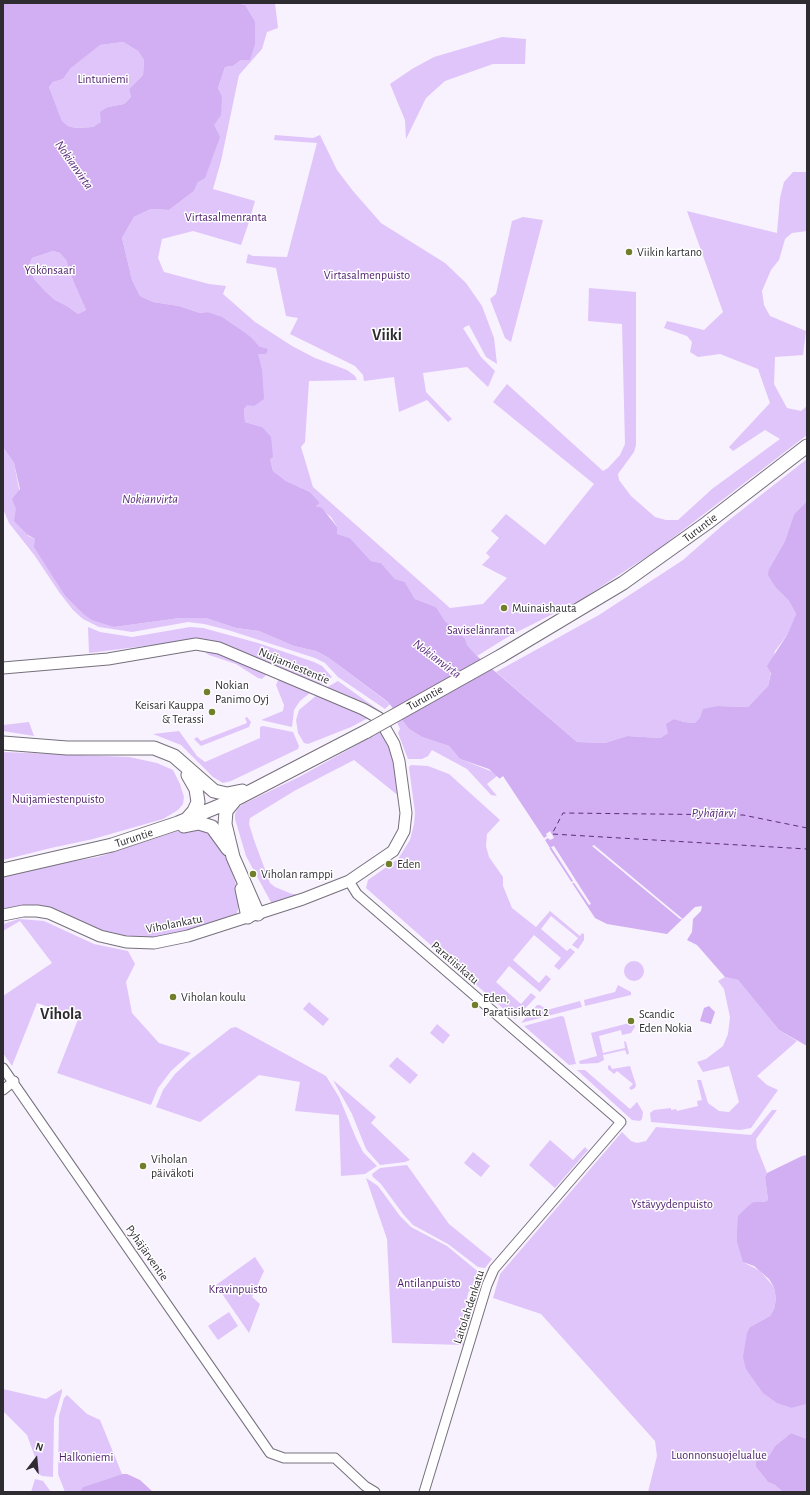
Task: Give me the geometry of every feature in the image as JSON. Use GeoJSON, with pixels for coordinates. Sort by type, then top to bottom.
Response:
{"type":"FeatureCollection","features":[{"type":"Feature","properties":{"kind":"highway","name":"Turuntie"},"geometry":{"type":"LineString","coordinates":[[3,870],[94,850],[155,831],[236,799],[263,786],[367,731],[500,656],[623,583],[707,523],[807,446]]}},
{"type":"Feature","properties":{"kind":"highway"},"geometry":{"type":"LineString","coordinates":[[3,743],[67,748],[154,748],[174,756],[188,766],[208,788],[220,794],[234,793],[263,786]]}},
{"type":"Feature","properties":{"kind":"highway"},"geometry":{"type":"LineString","coordinates":[[174,756],[193,782],[198,796],[197,806],[185,820]]}},
{"type":"Feature","properties":{"kind":"highway"},"geometry":{"type":"LineString","coordinates":[[236,799],[228,807],[225,819],[233,857],[253,916]]}},
{"type":"Feature","properties":{"kind":"highway"},"geometry":{"type":"LineString","coordinates":[[155,831],[192,824],[206,824],[216,831],[233,857]]}},
{"type":"Feature","properties":{"kind":"main road","name":"Nuijamiestentie"},"geometry":{"type":"LineString","coordinates":[[3,668],[108,659],[202,644],[225,650],[379,718],[396,748],[402,778],[406,813],[405,824],[401,838],[393,851],[378,863],[349,881]]}},
{"type":"Feature","properties":{"kind":"main road","name":"Viholankatu"},"geometry":{"type":"LineString","coordinates":[[3,915],[23,911],[38,911],[59,916],[100,936],[142,943],[163,942],[253,916],[325,892],[349,881]]}},
{"type":"Feature","properties":{"kind":"street","name":"Paratiisikatu"},"geometry":{"type":"LineString","coordinates":[[349,881],[357,894],[621,1122]]}},
{"type":"Feature","properties":{"kind":"street","name":"Pyhäjärventie"},"geometry":{"type":"LineString","coordinates":[[3,1068],[14,1081],[270,1453],[284,1458],[335,1458],[365,1486],[375,1492]]}},
{"type":"Feature","properties":{"kind":"street"},"geometry":{"type":"LineString","coordinates":[[3,1090],[14,1081]]}},
{"type":"Feature","properties":{"kind":"street","name":"Laitolahdenkatu"},"geometry":{"type":"LineString","coordinates":[[424,1492],[487,1285],[494,1269],[621,1122]]}},
{"type":"Feature","properties":{"kind":"green space"},"geometry":{"type":"Polygon","coordinates":[[[236,3],[275,3],[278,28],[267,32],[262,49],[239,75],[221,161],[213,189],[255,201],[248,225],[241,245],[193,231],[162,239],[158,258],[164,272],[209,284],[226,286],[223,294],[255,322],[292,346],[315,358],[347,370],[355,376],[357,380],[309,381],[305,442],[301,447],[313,487],[450,608],[483,604],[507,578],[482,565],[490,557],[486,553],[499,538],[491,531],[506,514],[545,545],[594,484],[493,402],[507,384],[603,471],[608,468],[620,455],[625,444],[622,324],[588,321],[589,288],[636,292],[636,445],[634,452],[618,474],[619,480],[631,496],[655,517],[666,520],[678,520],[712,489],[780,439],[765,430],[733,451],[729,447],[770,403],[758,369],[720,354],[698,357],[690,352],[692,342],[687,336],[664,328],[667,321],[704,330],[723,312],[687,211],[777,233],[780,198],[784,182],[793,172],[807,172],[807,231],[792,233],[785,239],[779,260],[771,270],[762,291],[764,305],[770,316],[806,331],[803,355],[775,357],[774,384],[787,408],[801,411],[807,406],[807,435],[657,550],[579,601],[511,635],[477,656],[467,645],[464,639],[445,621],[436,607],[415,599],[405,582],[395,579],[381,563],[371,561],[350,538],[336,534],[337,527],[331,517],[316,505],[320,503],[310,492],[286,481],[273,471],[262,427],[245,422],[244,409],[262,369],[257,354],[260,347],[251,337],[207,312],[200,313],[179,306],[153,302],[140,296],[132,280],[122,238],[134,217],[151,209],[169,210],[194,191],[198,182],[222,96],[218,88],[225,67],[233,66],[241,60],[245,5],[236,3]]]}},
{"type":"Feature","properties":{"kind":"green space"},"geometry":{"type":"Polygon","coordinates":[[[502,37],[526,39],[525,64],[493,64],[445,81],[426,98],[406,139],[405,120],[390,84],[412,69],[434,57],[502,37]]]}},
{"type":"Feature","properties":{"kind":"green space","name":"Lintuniemi"},"geometry":{"type":"Polygon","coordinates":[[[123,42],[138,51],[144,60],[143,75],[129,89],[131,97],[124,104],[108,107],[101,123],[93,127],[76,128],[68,126],[62,121],[49,87],[53,82],[63,79],[71,68],[99,45],[123,42]]]}},
{"type":"Feature","properties":{"kind":"green space","name":"Virtasalmenpuisto"},"geometry":{"type":"Polygon","coordinates":[[[275,135],[313,138],[320,135],[337,170],[381,223],[445,263],[466,283],[482,306],[494,338],[497,364],[486,357],[469,325],[463,328],[481,357],[495,371],[488,387],[467,367],[423,373],[426,392],[452,419],[448,422],[427,400],[399,412],[394,377],[364,381],[363,375],[355,366],[290,334],[298,318],[286,316],[276,268],[246,263],[248,254],[253,256],[287,257],[317,143],[274,140],[275,135]]]}},
{"type":"Feature","properties":{"kind":"green space"},"geometry":{"type":"Polygon","coordinates":[[[523,217],[543,220],[511,342],[505,338],[490,299],[496,294],[512,221],[523,217]]]}},
{"type":"Feature","properties":{"kind":"green space","name":"Yökönsaari"},"geometry":{"type":"Polygon","coordinates":[[[53,251],[60,253],[66,260],[86,310],[78,314],[55,300],[34,279],[29,266],[32,258],[53,251]]]}},
{"type":"Feature","properties":{"kind":"green space"},"geometry":{"type":"Polygon","coordinates":[[[3,447],[14,463],[28,536],[35,539],[35,547],[65,596],[82,613],[114,627],[180,618],[206,618],[236,628],[259,631],[294,646],[316,651],[329,658],[390,704],[385,709],[338,677],[325,663],[315,658],[228,630],[188,622],[132,632],[99,627],[83,619],[73,610],[59,592],[35,556],[9,523],[3,509],[3,447]]]}},
{"type":"Feature","properties":{"kind":"green space"},"geometry":{"type":"Polygon","coordinates":[[[807,459],[807,501],[794,514],[785,541],[769,569],[776,588],[789,601],[796,614],[787,635],[775,651],[768,686],[748,707],[718,706],[695,723],[674,719],[668,733],[660,738],[627,736],[605,743],[577,742],[496,672],[599,615],[683,560],[724,524],[807,459]]]}},
{"type":"Feature","properties":{"kind":"green space"},"geometry":{"type":"Polygon","coordinates":[[[88,627],[100,632],[132,637],[190,627],[203,628],[258,643],[314,662],[322,666],[332,677],[318,686],[193,640],[89,653],[88,627]]]}},
{"type":"Feature","properties":{"kind":"green space"},"geometry":{"type":"Polygon","coordinates":[[[206,649],[265,672],[266,675],[262,679],[258,678],[236,664],[209,655],[206,653],[206,649]]]}},
{"type":"Feature","properties":{"kind":"green space"},"geometry":{"type":"Polygon","coordinates":[[[279,678],[311,692],[300,701],[294,710],[292,727],[261,720],[283,711],[284,705],[276,685],[279,678]]]}},
{"type":"Feature","properties":{"kind":"green space"},"geometry":{"type":"Polygon","coordinates":[[[338,681],[380,711],[378,712],[324,689],[338,681]]]}},
{"type":"Feature","properties":{"kind":"green space"},"geometry":{"type":"Polygon","coordinates":[[[317,695],[370,717],[351,727],[308,744],[304,743],[298,733],[296,720],[299,710],[317,695]]]}},
{"type":"Feature","properties":{"kind":"green space"},"geometry":{"type":"Polygon","coordinates":[[[247,717],[251,722],[249,727],[201,746],[194,739],[197,737],[201,741],[247,723],[245,718],[247,717]]]}},
{"type":"Feature","properties":{"kind":"green space"},"geometry":{"type":"Polygon","coordinates":[[[402,720],[409,729],[422,737],[449,746],[460,759],[493,772],[497,776],[487,784],[497,796],[491,795],[467,769],[432,750],[428,756],[422,759],[408,759],[398,733],[400,729],[397,722],[402,720]]]}},
{"type":"Feature","properties":{"kind":"green space"},"geometry":{"type":"Polygon","coordinates":[[[29,722],[34,736],[3,731],[3,725],[29,722]]]}},
{"type":"Feature","properties":{"kind":"green space"},"geometry":{"type":"Polygon","coordinates":[[[263,726],[293,732],[299,746],[298,749],[231,781],[223,783],[213,777],[181,745],[153,734],[179,731],[197,756],[205,762],[260,738],[260,727],[263,726]]]}},
{"type":"Feature","properties":{"kind":"green space"},"geometry":{"type":"Polygon","coordinates":[[[382,731],[391,749],[400,797],[354,760],[296,790],[250,818],[249,824],[270,883],[275,887],[292,894],[296,894],[295,896],[273,906],[246,856],[235,819],[235,814],[238,808],[243,804],[299,777],[382,731]]]}},
{"type":"Feature","properties":{"kind":"green space","name":"Nuijamiestenpuisto"},"geometry":{"type":"Polygon","coordinates":[[[3,752],[129,757],[157,763],[173,770],[180,784],[184,797],[183,804],[178,810],[163,819],[93,839],[3,860],[3,752]]]}},
{"type":"Feature","properties":{"kind":"green space"},"geometry":{"type":"Polygon","coordinates":[[[411,765],[428,766],[449,774],[500,820],[487,834],[486,846],[489,857],[503,877],[503,886],[512,908],[536,927],[550,911],[580,936],[582,933],[584,934],[584,940],[578,949],[572,945],[578,938],[551,916],[541,929],[567,951],[570,948],[575,952],[559,970],[554,966],[561,958],[534,935],[513,960],[539,983],[546,975],[551,979],[540,992],[509,966],[496,982],[521,1004],[531,993],[536,997],[515,1019],[366,888],[368,880],[398,859],[410,840],[415,813],[409,767],[411,765]]]}},
{"type":"Feature","properties":{"kind":"green space"},"geometry":{"type":"Polygon","coordinates":[[[193,826],[205,827],[226,855],[238,890],[239,906],[236,916],[176,936],[138,939],[105,934],[67,916],[3,911],[3,876],[34,868],[98,857],[193,826]]]}},
{"type":"Feature","properties":{"kind":"green space"},"geometry":{"type":"Polygon","coordinates":[[[19,919],[44,921],[94,944],[128,951],[135,964],[126,982],[132,1013],[159,1043],[191,1053],[171,1071],[158,1088],[151,1105],[57,1073],[79,1017],[37,1003],[12,1066],[3,1053],[3,996],[52,963],[20,921],[3,931],[3,924],[19,919]]]}},
{"type":"Feature","properties":{"kind":"green space"},"geometry":{"type":"Polygon","coordinates":[[[634,961],[641,964],[644,971],[641,978],[634,981],[627,978],[624,971],[627,964],[634,961]]]}},
{"type":"Feature","properties":{"kind":"green space"},"geometry":{"type":"Polygon","coordinates":[[[725,977],[738,980],[779,1030],[797,1041],[757,1076],[767,1085],[778,1090],[751,1128],[740,1130],[651,1122],[650,1113],[654,1110],[671,1108],[671,1110],[676,1109],[677,1111],[698,1106],[697,1101],[702,1100],[697,1080],[701,1080],[708,1103],[719,1111],[729,1112],[739,1102],[729,1066],[703,1072],[697,1062],[706,1059],[723,1046],[728,1034],[730,1017],[724,989],[718,981],[725,977]]]}},
{"type":"Feature","properties":{"kind":"green space"},"geometry":{"type":"Polygon","coordinates":[[[618,985],[631,992],[631,995],[585,1006],[584,1000],[615,992],[618,985]]]}},
{"type":"Feature","properties":{"kind":"green space"},"geometry":{"type":"Polygon","coordinates":[[[580,1001],[582,1007],[521,1023],[537,1005],[540,1005],[547,1010],[580,1001]]]}},
{"type":"Feature","properties":{"kind":"green space"},"geometry":{"type":"Polygon","coordinates":[[[309,1002],[329,1019],[323,1026],[303,1009],[309,1002]]]}},
{"type":"Feature","properties":{"kind":"green space"},"geometry":{"type":"Polygon","coordinates":[[[561,1016],[564,1017],[576,1064],[569,1065],[524,1026],[561,1016]]]}},
{"type":"Feature","properties":{"kind":"green space"},"geometry":{"type":"Polygon","coordinates":[[[633,1022],[635,1027],[631,1033],[622,1035],[621,1030],[599,1036],[603,1053],[625,1048],[624,1041],[626,1042],[629,1053],[627,1055],[625,1050],[603,1055],[604,1060],[598,1063],[580,1064],[579,1061],[597,1056],[591,1033],[633,1022]]]}},
{"type":"Feature","properties":{"kind":"green space"},"geometry":{"type":"Polygon","coordinates":[[[437,1024],[450,1035],[443,1044],[430,1033],[437,1024]]]}},
{"type":"Feature","properties":{"kind":"green space"},"geometry":{"type":"Polygon","coordinates":[[[236,1027],[326,1076],[339,1097],[363,1152],[377,1166],[365,1174],[341,1176],[339,1115],[295,1111],[300,1082],[259,1075],[200,1122],[156,1107],[163,1090],[175,1074],[190,1060],[231,1028],[236,1027]]]}},
{"type":"Feature","properties":{"kind":"green space"},"geometry":{"type":"Polygon","coordinates":[[[397,1057],[418,1075],[410,1084],[389,1066],[397,1057]]]}},
{"type":"Feature","properties":{"kind":"green space"},"geometry":{"type":"Polygon","coordinates":[[[610,1065],[612,1069],[630,1066],[636,1085],[635,1088],[631,1090],[629,1088],[633,1084],[617,1071],[614,1074],[608,1069],[608,1066],[610,1065]]]}},
{"type":"Feature","properties":{"kind":"green space"},"geometry":{"type":"Polygon","coordinates":[[[577,1070],[585,1070],[630,1109],[637,1102],[643,1112],[642,1119],[640,1121],[632,1120],[577,1070]]]}},
{"type":"Feature","properties":{"kind":"green space"},"geometry":{"type":"Polygon","coordinates":[[[333,1080],[376,1117],[371,1123],[410,1160],[380,1165],[366,1149],[352,1114],[333,1080]]]}},
{"type":"Feature","properties":{"kind":"green space","name":"Ystävyydenpuisto"},"geometry":{"type":"Polygon","coordinates":[[[772,1110],[777,1110],[756,1139],[757,1148],[767,1173],[765,1177],[768,1200],[766,1202],[753,1202],[743,1212],[743,1262],[760,1271],[774,1287],[776,1299],[774,1309],[770,1316],[750,1327],[792,1408],[807,1404],[807,1439],[791,1433],[775,1446],[769,1456],[756,1458],[756,1467],[768,1482],[775,1485],[783,1492],[648,1492],[657,1456],[655,1441],[541,1314],[493,1298],[500,1274],[622,1132],[631,1141],[637,1143],[646,1141],[656,1127],[751,1135],[772,1110]]]}},
{"type":"Feature","properties":{"kind":"green space"},"geometry":{"type":"Polygon","coordinates":[[[550,1140],[573,1160],[585,1147],[588,1150],[555,1188],[529,1165],[550,1140]]]}},
{"type":"Feature","properties":{"kind":"green space"},"geometry":{"type":"Polygon","coordinates":[[[473,1152],[490,1166],[481,1177],[464,1163],[473,1152]]]}},
{"type":"Feature","properties":{"kind":"green space"},"geometry":{"type":"Polygon","coordinates":[[[407,1165],[449,1224],[492,1259],[485,1268],[478,1267],[448,1244],[413,1225],[372,1174],[380,1168],[407,1165]]]}},
{"type":"Feature","properties":{"kind":"green space","name":"Antilanpuisto"},"geometry":{"type":"Polygon","coordinates":[[[366,1178],[378,1186],[400,1216],[411,1227],[447,1246],[481,1274],[468,1293],[461,1334],[464,1345],[392,1343],[387,1239],[366,1178]]]}},
{"type":"Feature","properties":{"kind":"green space","name":"Kravinpuisto"},"geometry":{"type":"Polygon","coordinates":[[[255,1257],[264,1271],[252,1297],[260,1304],[249,1333],[216,1285],[255,1257]]]}},
{"type":"Feature","properties":{"kind":"green space"},"geometry":{"type":"Polygon","coordinates":[[[229,1312],[238,1326],[218,1340],[208,1326],[229,1312]]]}},
{"type":"Feature","properties":{"kind":"green space"},"geometry":{"type":"Polygon","coordinates":[[[3,1389],[46,1399],[62,1389],[54,1419],[53,1477],[42,1476],[36,1472],[36,1460],[27,1435],[3,1411],[3,1389]]]}},
{"type":"Feature","properties":{"kind":"green space","name":"Halkoniemi"},"geometry":{"type":"Polygon","coordinates":[[[67,1395],[87,1414],[100,1420],[122,1474],[83,1487],[79,1492],[65,1492],[58,1474],[59,1416],[64,1398],[67,1395]]]}},
{"type":"Feature","properties":{"kind":"green space"},"geometry":{"type":"Polygon","coordinates":[[[35,1479],[43,1481],[51,1492],[31,1492],[35,1479]]]}},
{"type":"Feature","properties":{"kind":"water","name":"Nokianvirta"},"geometry":{"type":"Polygon","coordinates":[[[3,3],[236,3],[245,5],[255,22],[255,44],[250,60],[241,60],[233,66],[225,67],[218,88],[222,96],[221,115],[214,125],[220,137],[205,178],[198,182],[194,191],[169,210],[151,209],[134,217],[122,238],[132,280],[140,296],[153,302],[179,306],[200,313],[207,312],[222,317],[251,337],[260,347],[268,349],[266,354],[258,354],[262,369],[264,399],[254,406],[247,405],[244,409],[245,422],[262,427],[271,437],[273,457],[270,459],[273,471],[286,481],[310,492],[320,503],[316,506],[322,508],[337,527],[337,534],[350,538],[371,561],[381,563],[395,579],[405,582],[415,599],[436,607],[445,621],[465,639],[467,645],[477,656],[577,742],[605,743],[627,736],[660,738],[668,733],[666,724],[674,719],[695,723],[700,718],[703,709],[718,706],[748,707],[768,686],[771,673],[767,666],[787,635],[796,614],[789,601],[776,588],[768,575],[769,569],[785,541],[794,514],[807,501],[807,1046],[779,1030],[738,980],[725,977],[697,945],[687,940],[692,932],[693,919],[701,911],[702,906],[695,907],[667,934],[607,924],[595,918],[503,777],[500,779],[489,769],[460,759],[449,746],[422,737],[409,729],[388,702],[329,658],[316,651],[294,646],[259,631],[236,628],[206,618],[180,618],[114,627],[92,620],[82,613],[65,596],[34,547],[35,539],[28,535],[14,521],[16,509],[12,499],[20,489],[14,463],[3,447],[3,3]],[[123,42],[100,45],[71,68],[63,79],[53,82],[49,87],[62,121],[68,126],[76,128],[93,127],[101,122],[100,112],[108,107],[124,104],[131,97],[129,89],[143,75],[144,60],[138,51],[123,42]],[[53,251],[32,258],[29,266],[34,279],[55,300],[78,314],[86,310],[66,260],[60,253],[53,251]]]}},
{"type":"Feature","properties":{"kind":"water"},"geometry":{"type":"Polygon","coordinates":[[[709,1006],[715,1012],[711,1024],[700,1021],[704,1008],[709,1006]]]}},
{"type":"Feature","properties":{"kind":"water"},"geometry":{"type":"Polygon","coordinates":[[[807,1155],[807,1404],[792,1408],[777,1403],[763,1393],[746,1369],[743,1357],[747,1333],[750,1327],[770,1316],[774,1309],[776,1299],[774,1287],[769,1279],[754,1266],[743,1262],[737,1242],[737,1232],[738,1216],[753,1202],[765,1202],[768,1200],[765,1177],[767,1173],[807,1155]]]}},
{"type":"Feature","properties":{"kind":"water"},"geometry":{"type":"Polygon","coordinates":[[[791,1433],[807,1439],[807,1492],[783,1492],[775,1485],[768,1482],[756,1467],[756,1458],[760,1454],[769,1456],[775,1446],[791,1433]]]}},
{"type":"Feature","properties":{"kind":"water"},"geometry":{"type":"Polygon","coordinates":[[[122,1474],[127,1474],[140,1480],[153,1492],[79,1492],[83,1487],[122,1474]]]}},
{"type":"Feature","properties":{"kind":"pier"},"geometry":{"type":"Polygon","coordinates":[[[503,776],[544,838],[550,831],[554,838],[550,840],[548,838],[545,840],[550,848],[548,850],[503,779],[498,780],[503,776]]]}},
{"type":"Feature","properties":{"kind":"pier"},"geometry":{"type":"Polygon","coordinates":[[[594,845],[684,920],[680,919],[592,846],[594,845]]]}},
{"type":"Feature","properties":{"kind":"pier"},"geometry":{"type":"Polygon","coordinates":[[[554,846],[591,904],[589,905],[574,883],[570,883],[573,881],[551,847],[554,846]]]}},
{"type":"Feature","properties":{"kind":"ferry route"},"geometry":{"type":"LineString","coordinates":[[807,828],[743,815],[563,813],[552,834],[807,849]]}},
{"type":"Feature","properties":{"kind":"place","name":"Viikin kartano"},"geometry":{"type":"Point","coordinates":[629,252]}},
{"type":"Feature","properties":{"kind":"place","name":"Muinaishauta"},"geometry":{"type":"Point","coordinates":[504,608]}},
{"type":"Feature","properties":{"kind":"place","name":"Nokian Panimo Oyj"},"geometry":{"type":"Point","coordinates":[207,692]}},
{"type":"Feature","properties":{"kind":"place","name":"Keisari Kauppa & Terassi"},"geometry":{"type":"Point","coordinates":[212,712]}},
{"type":"Feature","properties":{"kind":"place","name":"Eden"},"geometry":{"type":"Point","coordinates":[389,864]}},
{"type":"Feature","properties":{"kind":"place","name":"Viholan ramppi"},"geometry":{"type":"Point","coordinates":[253,874]}},
{"type":"Feature","properties":{"kind":"place","name":"Viholan koulu"},"geometry":{"type":"Point","coordinates":[173,997]}},
{"type":"Feature","properties":{"kind":"place","name":"Eden, Paratiisikatu 2"},"geometry":{"type":"Point","coordinates":[475,1005]}},
{"type":"Feature","properties":{"kind":"place","name":"Scandic Eden Nokia"},"geometry":{"type":"Point","coordinates":[631,1021]}},
{"type":"Feature","properties":{"kind":"place","name":"Viholan päiväkoti"},"geometry":{"type":"Point","coordinates":[143,1166]}},
{"type":"Feature","properties":{"kind":"district","name":"Viiki"},"geometry":{"type":"Point","coordinates":[387,335]}},
{"type":"Feature","properties":{"kind":"district","name":"Vihola"},"geometry":{"type":"Point","coordinates":[61,1014]}},
{"type":"Feature","properties":{"kind":"park label","name":"Virtasalmenranta"},"geometry":{"type":"Point","coordinates":[226,217]}},
{"type":"Feature","properties":{"kind":"park label","name":"Saviselänranta"},"geometry":{"type":"Point","coordinates":[481,630]}},
{"type":"Feature","properties":{"kind":"park label","name":"Luonnonsuojelualue"},"geometry":{"type":"Point","coordinates":[719,1455]}},
{"type":"Feature","properties":{"kind":"water label","name":"Pyhäjärvi"},"geometry":{"type":"Point","coordinates":[714,813]}}]}
